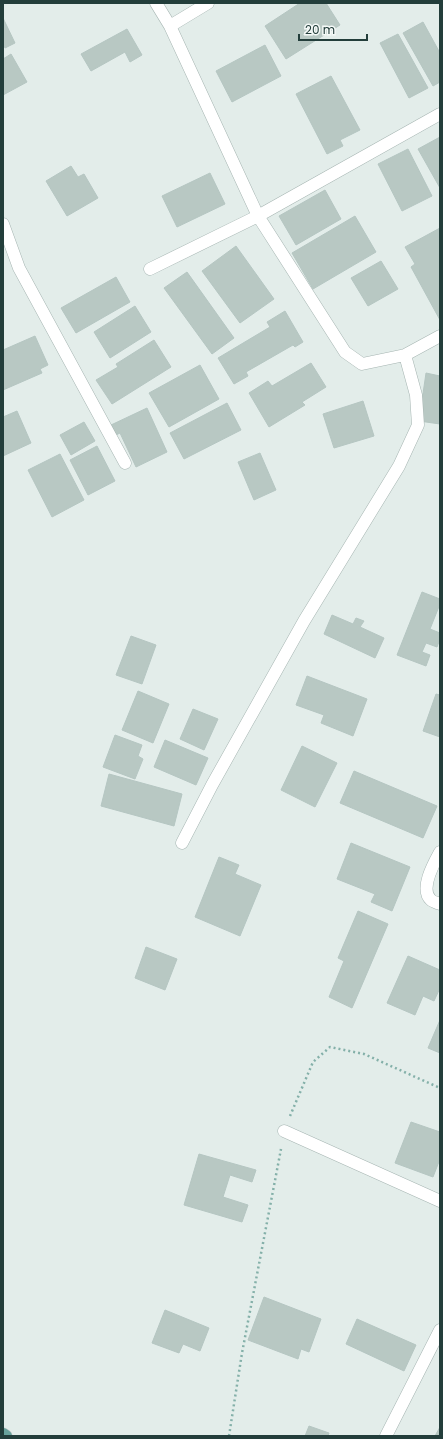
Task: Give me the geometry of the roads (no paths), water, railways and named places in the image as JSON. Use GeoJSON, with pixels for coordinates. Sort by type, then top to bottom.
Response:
{"type":"FeatureCollection","features":[{"type":"Feature","properties":{"kind":"street"},"geometry":{"type":"LineString","coordinates":[[156,3],[170,26],[258,216],[345,352],[362,364],[405,355],[440,336]]}},
{"type":"Feature","properties":{"kind":"street"},"geometry":{"type":"LineString","coordinates":[[170,26],[208,3]]}},
{"type":"Feature","properties":{"kind":"street"},"geometry":{"type":"LineString","coordinates":[[150,269],[258,216],[440,114]]}},
{"type":"Feature","properties":{"kind":"street"},"geometry":{"type":"LineString","coordinates":[[3,224],[19,268],[125,463]]}},
{"type":"Feature","properties":{"kind":"street"},"geometry":{"type":"LineString","coordinates":[[182,843],[212,785],[304,621],[400,466],[418,425],[416,395],[405,355]]}},
{"type":"Feature","properties":{"kind":"street"},"geometry":{"type":"LineString","coordinates":[[440,852],[430,873],[426,890],[431,900],[440,904]]}},
{"type":"Feature","properties":{"kind":"street"},"geometry":{"type":"LineString","coordinates":[[284,1131],[440,1201]]}},
{"type":"Feature","properties":{"kind":"street"},"geometry":{"type":"LineString","coordinates":[[386,1436],[440,1330]]}}]}
